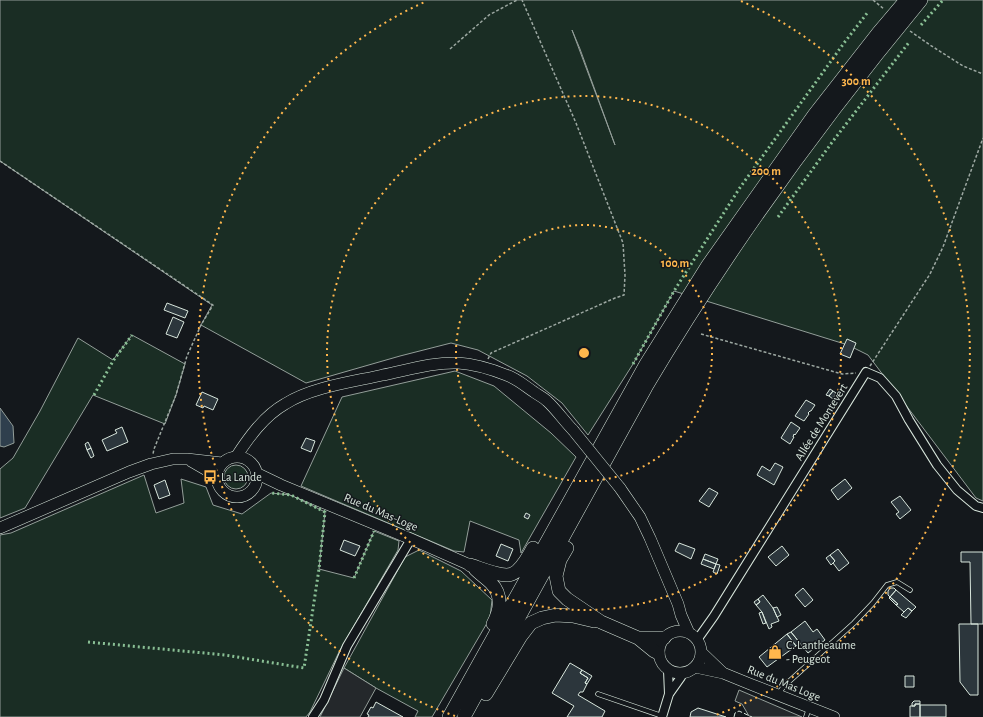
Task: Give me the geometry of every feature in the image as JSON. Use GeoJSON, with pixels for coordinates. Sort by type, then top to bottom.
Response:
{"type":"FeatureCollection","features":[{"type":"Feature","properties":{"kind":"highway"},"geometry":{"type":"LineString","coordinates":[[449,717],[646,364],[708,265],[814,115],[878,33],[906,0]]}},
{"type":"Feature","properties":{"kind":"highway"},"geometry":{"type":"LineString","coordinates":[[464,717],[646,387],[673,342],[717,273],[786,174],[853,84],[921,0]]}},
{"type":"Feature","properties":{"kind":"highway"},"geometry":{"type":"LineString","coordinates":[[646,387],[627,436],[560,560],[556,576],[559,591],[567,599],[601,622],[638,638],[658,653]]}},
{"type":"Feature","properties":{"kind":"highway"},"geometry":{"type":"LineString","coordinates":[[470,565],[501,575],[512,574],[519,570],[526,561],[555,512],[576,488]]}},
{"type":"Feature","properties":{"kind":"highway"},"geometry":{"type":"LineString","coordinates":[[470,565],[492,584],[498,594],[500,606],[496,619],[478,650],[470,680]]}},
{"type":"Feature","properties":{"kind":"highway"},"geometry":{"type":"LineString","coordinates":[[472,717],[521,636],[531,623],[542,618],[556,615],[573,616],[601,622]]}},
{"type":"Feature","properties":{"kind":"highway"},"geometry":{"type":"LineString","coordinates":[[638,638],[667,636]]}},
{"type":"Feature","properties":{"kind":"main road"},"geometry":{"type":"LineString","coordinates":[[236,457],[246,442],[272,412],[301,395],[324,388],[434,364],[458,363],[483,367],[507,375],[522,383],[546,400],[620,488],[640,517],[678,604],[681,615],[693,637],[700,645],[701,652],[696,667],[689,672],[681,674],[664,668],[658,653],[660,644],[681,615]]}},
{"type":"Feature","properties":{"kind":"main road"},"geometry":{"type":"LineString","coordinates":[[246,442],[249,462]]}},
{"type":"Feature","properties":{"kind":"main road"},"geometry":{"type":"LineString","coordinates":[[236,457],[243,458],[249,462],[254,467],[256,472],[254,487],[242,496],[235,497],[224,493],[220,488],[217,476],[222,463],[228,459],[236,457]]}},
{"type":"Feature","properties":{"kind":"main road"},"geometry":{"type":"LineString","coordinates":[[0,528],[129,472],[151,464],[173,459],[222,463]]}},
{"type":"Feature","properties":{"kind":"main road"},"geometry":{"type":"LineString","coordinates":[[187,459],[217,476]]}},
{"type":"Feature","properties":{"kind":"main road","name":"Rue du Mas-Loge"},"geometry":{"type":"LineString","coordinates":[[256,472],[280,485],[470,565]]}},
{"type":"Feature","properties":{"kind":"main road","name":"Rue du Mas-Loge"},"geometry":{"type":"LineString","coordinates":[[254,487],[280,485]]}},
{"type":"Feature","properties":{"kind":"main road"},"geometry":{"type":"LineString","coordinates":[[667,636],[679,631],[693,637]]}},
{"type":"Feature","properties":{"kind":"main road","name":"Rue du Mas Loge"},"geometry":{"type":"LineString","coordinates":[[701,652],[723,673]]}},
{"type":"Feature","properties":{"kind":"main road","name":"Rue du Mas Loge"},"geometry":{"type":"LineString","coordinates":[[696,667],[723,673],[778,695],[807,712],[834,717]]}},
{"type":"Feature","properties":{"kind":"street"},"geometry":{"type":"LineString","coordinates":[[866,372],[880,378],[896,396],[909,420],[938,465],[957,490],[976,506],[983,508]]}},
{"type":"Feature","properties":{"kind":"street","name":"Allée de Montevert"},"geometry":{"type":"LineString","coordinates":[[693,637],[714,616],[866,372]]}},
{"type":"Feature","properties":{"kind":"street"},"geometry":{"type":"LineString","coordinates":[[313,717],[324,700],[347,646],[411,539]]}},
{"type":"Feature","properties":{"kind":"street"},"geometry":{"type":"LineString","coordinates":[[668,670],[669,694]]}},
{"type":"Feature","properties":{"kind":"street"},"geometry":{"type":"LineString","coordinates":[[662,717],[669,694],[681,677],[681,674]]}},
{"type":"Feature","properties":{"kind":"lane"},"geometry":{"type":"LineString","coordinates":[[778,695],[784,686],[854,623],[873,603],[887,585],[897,582],[910,590]]}},
{"type":"Feature","properties":{"kind":"lane"},"geometry":{"type":"LineString","coordinates":[[598,694],[662,717]]}},
{"type":"Feature","properties":{"kind":"path"},"geometry":{"type":"LineString","coordinates":[[450,49],[489,14],[517,0]]}},
{"type":"Feature","properties":{"kind":"path"},"geometry":{"type":"LineString","coordinates":[[483,367],[491,353],[624,295],[625,275],[623,243],[576,123],[522,0]]}},
{"type":"Feature","properties":{"kind":"path"},"geometry":{"type":"LineString","coordinates":[[873,0],[884,9]]}},
{"type":"Feature","properties":{"kind":"path"},"geometry":{"type":"LineString","coordinates":[[910,31],[963,66],[983,74]]}},
{"type":"Feature","properties":{"kind":"path"},"geometry":{"type":"LineString","coordinates":[[701,334],[842,374],[866,372],[930,274],[943,247],[983,138]]}},
{"type":"Feature","properties":{"kind":"path"},"geometry":{"type":"LineString","coordinates":[[0,162],[212,305],[187,356],[176,396],[154,449],[151,464]]}},
{"type":"Feature","properties":{"kind":"green space"},"geometry":{"type":"Polygon","coordinates":[[[0,0],[983,0],[983,501],[976,498],[868,355],[848,345],[674,291],[633,364],[588,435],[562,403],[527,376],[478,350],[451,343],[306,383],[201,325],[212,305],[0,161],[0,0]],[[572,30],[615,145],[580,49],[572,30]]]}},
{"type":"Feature","properties":{"kind":"green space"},"geometry":{"type":"Polygon","coordinates":[[[132,335],[185,364],[176,395],[165,424],[93,395],[25,508],[0,518],[0,469],[13,458],[40,411],[78,338],[113,360],[132,335]]]}},
{"type":"Feature","properties":{"kind":"green space"},"geometry":{"type":"Polygon","coordinates":[[[455,371],[494,386],[551,433],[576,457],[521,553],[519,540],[470,521],[464,552],[454,551],[301,486],[342,397],[455,371]]]}},
{"type":"Feature","properties":{"kind":"green space"},"geometry":{"type":"Polygon","coordinates":[[[236,465],[245,468],[248,477],[245,486],[236,489],[227,486],[224,477],[227,468],[236,465]]]}},
{"type":"Feature","properties":{"kind":"green space"},"geometry":{"type":"Polygon","coordinates":[[[144,475],[156,513],[184,503],[181,479],[206,487],[213,505],[242,514],[271,493],[291,495],[325,512],[319,569],[354,578],[374,531],[399,541],[398,550],[340,650],[310,712],[306,717],[0,717],[0,535],[11,533],[144,475]]]}},
{"type":"Feature","properties":{"kind":"green space"},"geometry":{"type":"Polygon","coordinates":[[[419,550],[461,571],[492,600],[490,618],[432,717],[415,717],[418,711],[376,688],[344,668],[405,557],[419,550]]]}},
{"type":"Feature","properties":{"kind":"shaded area"},"geometry":{"type":"Polygon","coordinates":[[[344,668],[376,688],[360,717],[320,717],[344,668]]]}},
{"type":"Feature","properties":{"kind":"shaded area"},"geometry":{"type":"Polygon","coordinates":[[[739,690],[802,717],[749,716],[742,704],[735,701],[739,690]]]}},
{"type":"Feature","properties":{"kind":"water"},"geometry":{"type":"Polygon","coordinates":[[[0,408],[13,426],[14,443],[4,447],[0,446],[0,408]]]}},
{"type":"Feature","properties":{"kind":"building"},"geometry":{"type":"Polygon","coordinates":[[[167,303],[188,311],[185,318],[164,310],[167,303]]]}},
{"type":"Feature","properties":{"kind":"building"},"geometry":{"type":"Polygon","coordinates":[[[173,317],[184,322],[177,338],[166,334],[173,317]]]}},
{"type":"Feature","properties":{"kind":"building"},"geometry":{"type":"Polygon","coordinates":[[[847,339],[856,343],[850,358],[840,354],[847,339]]]}},
{"type":"Feature","properties":{"kind":"building"},"geometry":{"type":"Polygon","coordinates":[[[830,389],[833,391],[829,396],[826,395],[830,389]]]}},
{"type":"Feature","properties":{"kind":"building"},"geometry":{"type":"Polygon","coordinates":[[[833,391],[836,393],[833,399],[829,396],[833,391]]]}},
{"type":"Feature","properties":{"kind":"building"},"geometry":{"type":"Polygon","coordinates":[[[202,392],[218,399],[213,410],[204,406],[203,408],[196,405],[202,392]]]}},
{"type":"Feature","properties":{"kind":"building"},"geometry":{"type":"Polygon","coordinates":[[[806,400],[815,405],[808,413],[809,414],[804,421],[795,416],[806,400]]]}},
{"type":"Feature","properties":{"kind":"building"},"geometry":{"type":"Polygon","coordinates":[[[791,422],[800,428],[795,435],[794,434],[790,444],[781,438],[791,422]]]}},
{"type":"Feature","properties":{"kind":"building"},"geometry":{"type":"Polygon","coordinates":[[[122,427],[128,442],[107,451],[102,440],[117,433],[115,430],[122,427]]]}},
{"type":"Feature","properties":{"kind":"building"},"geometry":{"type":"Polygon","coordinates":[[[306,438],[315,441],[311,452],[301,448],[306,438]]]}},
{"type":"Feature","properties":{"kind":"building"},"geometry":{"type":"Polygon","coordinates":[[[88,442],[91,448],[87,450],[85,444],[88,442]]]}},
{"type":"Feature","properties":{"kind":"building"},"geometry":{"type":"Polygon","coordinates":[[[91,448],[94,456],[91,458],[87,450],[91,448]]]}},
{"type":"Feature","properties":{"kind":"building"},"geometry":{"type":"Polygon","coordinates":[[[775,463],[783,467],[774,485],[757,475],[762,466],[770,471],[775,463]]]}},
{"type":"Feature","properties":{"kind":"building"},"geometry":{"type":"Polygon","coordinates":[[[845,479],[852,488],[838,500],[831,490],[845,479]]]}},
{"type":"Feature","properties":{"kind":"building"},"geometry":{"type":"Polygon","coordinates":[[[165,480],[170,495],[159,499],[154,485],[165,480]]]}},
{"type":"Feature","properties":{"kind":"building"},"geometry":{"type":"Polygon","coordinates":[[[709,488],[718,493],[709,507],[699,501],[709,488]]]}},
{"type":"Feature","properties":{"kind":"building"},"geometry":{"type":"Polygon","coordinates":[[[900,496],[911,510],[900,519],[896,514],[899,512],[891,502],[900,496]]]}},
{"type":"Feature","properties":{"kind":"building"},"geometry":{"type":"Polygon","coordinates":[[[526,513],[530,515],[528,519],[524,517],[526,513]]]}},
{"type":"Feature","properties":{"kind":"building"},"geometry":{"type":"Polygon","coordinates":[[[344,540],[360,546],[355,556],[340,550],[344,540]]]}},
{"type":"Feature","properties":{"kind":"building"},"geometry":{"type":"Polygon","coordinates":[[[679,543],[695,549],[691,559],[675,551],[679,543]]]}},
{"type":"Feature","properties":{"kind":"building"},"geometry":{"type":"Polygon","coordinates":[[[501,544],[513,549],[508,561],[496,556],[501,544]]]}},
{"type":"Feature","properties":{"kind":"building"},"geometry":{"type":"Polygon","coordinates":[[[782,546],[789,555],[776,566],[768,557],[782,546]]]}},
{"type":"Feature","properties":{"kind":"building"},"geometry":{"type":"Polygon","coordinates":[[[838,549],[849,563],[839,571],[833,563],[835,561],[830,555],[838,549]]]}},
{"type":"Feature","properties":{"kind":"building"},"geometry":{"type":"Polygon","coordinates":[[[961,552],[983,552],[983,624],[971,624],[970,562],[961,562],[961,552]]]}},
{"type":"Feature","properties":{"kind":"building"},"geometry":{"type":"Polygon","coordinates":[[[705,554],[718,559],[716,564],[703,559],[705,554]]]}},
{"type":"Feature","properties":{"kind":"building"},"geometry":{"type":"Polygon","coordinates":[[[830,555],[835,561],[831,565],[826,558],[830,555]]]}},
{"type":"Feature","properties":{"kind":"building"},"geometry":{"type":"Polygon","coordinates":[[[703,559],[716,564],[714,569],[701,564],[703,559]]]}},
{"type":"Feature","properties":{"kind":"building"},"geometry":{"type":"Polygon","coordinates":[[[716,564],[720,565],[717,574],[713,572],[716,564]]]}},
{"type":"Feature","properties":{"kind":"building"},"geometry":{"type":"Polygon","coordinates":[[[803,588],[813,600],[805,607],[795,595],[803,588]]]}},
{"type":"Feature","properties":{"kind":"building"},"geometry":{"type":"Polygon","coordinates":[[[890,588],[894,588],[896,590],[890,597],[888,595],[888,591],[890,588]]]}},
{"type":"Feature","properties":{"kind":"building"},"geometry":{"type":"Polygon","coordinates":[[[896,590],[916,607],[912,611],[908,608],[904,612],[896,605],[898,604],[890,597],[896,590]]]}},
{"type":"Feature","properties":{"kind":"building"},"geometry":{"type":"Polygon","coordinates":[[[763,595],[773,608],[779,621],[771,624],[772,627],[769,629],[762,612],[756,605],[760,602],[758,599],[763,595]]]}},
{"type":"Feature","properties":{"kind":"building"},"geometry":{"type":"Polygon","coordinates":[[[890,597],[898,604],[896,605],[889,598],[890,597]]]}},
{"type":"Feature","properties":{"kind":"building"},"geometry":{"type":"Polygon","coordinates":[[[758,599],[760,602],[756,605],[754,602],[758,599]]]}},
{"type":"Feature","properties":{"kind":"building"},"geometry":{"type":"Polygon","coordinates":[[[777,607],[781,615],[777,617],[773,608],[777,607]]]}},
{"type":"Feature","properties":{"kind":"building"},"geometry":{"type":"Polygon","coordinates":[[[908,608],[912,611],[906,618],[901,615],[908,608]]]}},
{"type":"Feature","properties":{"kind":"building"},"geometry":{"type":"Polygon","coordinates":[[[762,612],[766,623],[763,624],[759,613],[762,612]]]}},
{"type":"Feature","properties":{"kind":"building"},"geometry":{"type":"Polygon","coordinates":[[[805,621],[813,632],[817,629],[825,640],[808,653],[791,632],[805,621]]]}},
{"type":"Feature","properties":{"kind":"building"},"geometry":{"type":"Polygon","coordinates":[[[959,624],[978,624],[978,695],[970,695],[960,682],[959,624]]]}},
{"type":"Feature","properties":{"kind":"building"},"geometry":{"type":"Polygon","coordinates":[[[791,632],[800,643],[796,646],[787,634],[791,632]]]}},
{"type":"Feature","properties":{"kind":"building"},"geometry":{"type":"Polygon","coordinates":[[[787,634],[796,646],[767,667],[759,657],[787,634]]]}},
{"type":"Feature","properties":{"kind":"building"},"geometry":{"type":"Polygon","coordinates":[[[570,663],[582,670],[580,673],[588,678],[583,692],[580,692],[578,695],[605,711],[602,717],[567,717],[574,706],[552,693],[570,663]]]}},
{"type":"Feature","properties":{"kind":"building"},"geometry":{"type":"Polygon","coordinates":[[[582,670],[592,676],[587,684],[585,683],[588,678],[580,673],[582,670]]]}},
{"type":"Feature","properties":{"kind":"building"},"geometry":{"type":"Polygon","coordinates":[[[905,676],[914,676],[914,687],[905,687],[905,676]]]}},
{"type":"Feature","properties":{"kind":"building"},"geometry":{"type":"Polygon","coordinates":[[[914,701],[920,701],[920,704],[915,704],[915,706],[912,706],[914,701]]]}},
{"type":"Feature","properties":{"kind":"building"},"geometry":{"type":"Polygon","coordinates":[[[376,702],[403,717],[368,717],[369,715],[367,714],[376,702]]]}},
{"type":"Feature","properties":{"kind":"building"},"geometry":{"type":"Polygon","coordinates":[[[915,704],[920,704],[920,717],[910,717],[910,706],[915,706],[915,704]]]}},
{"type":"Feature","properties":{"kind":"building"},"geometry":{"type":"Polygon","coordinates":[[[920,705],[946,705],[946,717],[920,717],[920,705]]]}},
{"type":"Feature","properties":{"kind":"building"},"geometry":{"type":"Polygon","coordinates":[[[698,708],[726,717],[690,717],[691,712],[698,708]]]}},
{"type":"Feature","properties":{"kind":"hedge"},"geometry":{"type":"LineString","coordinates":[[921,25],[943,0]]}},
{"type":"Feature","properties":{"kind":"hedge"},"geometry":{"type":"LineString","coordinates":[[633,364],[674,291],[739,189],[868,12]]}},
{"type":"Feature","properties":{"kind":"hedge"},"geometry":{"type":"LineString","coordinates":[[778,217],[833,141],[910,41]]}},
{"type":"Feature","properties":{"kind":"hedge"},"geometry":{"type":"LineString","coordinates":[[94,395],[113,361],[132,335]]}},
{"type":"Feature","properties":{"kind":"hedge"},"geometry":{"type":"LineString","coordinates":[[88,642],[225,655],[304,668],[319,569],[325,512],[291,495],[271,493]]}},
{"type":"Feature","properties":{"kind":"hedge"},"geometry":{"type":"LineString","coordinates":[[354,578],[374,531]]}},
{"type":"Feature","properties":{"kind":"fence"},"geometry":{"type":"LineString","coordinates":[[734,717],[735,713],[739,711],[752,717]]}},
{"type":"Feature","properties":{"kind":"place","name":"La Lande"},"geometry":{"type":"Point","coordinates":[210,477]}},
{"type":"Feature","properties":{"kind":"place","name":"C. Lantheaume - Peugeot"},"geometry":{"type":"Point","coordinates":[775,652]}}]}
